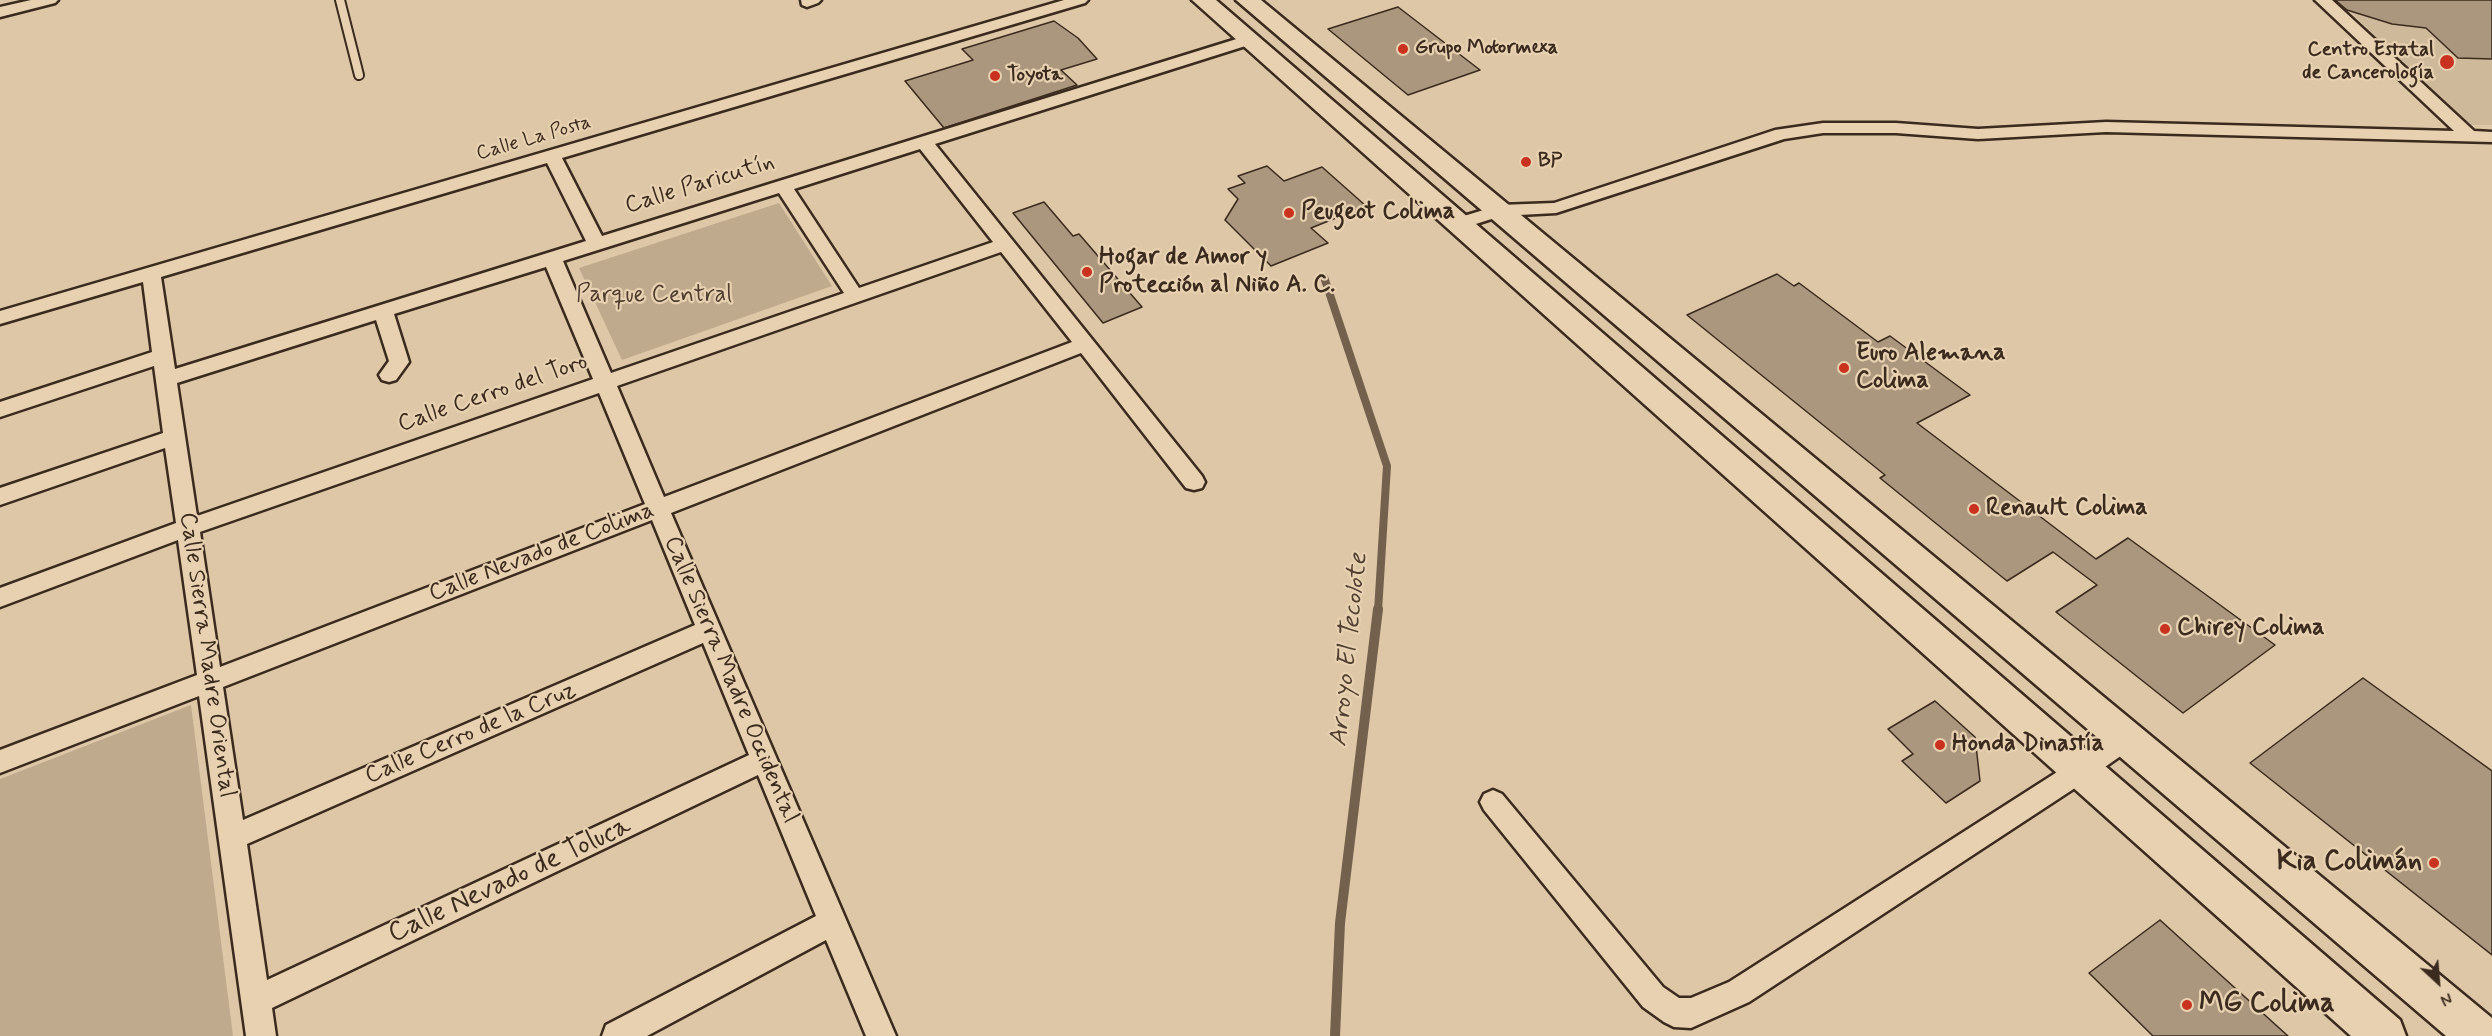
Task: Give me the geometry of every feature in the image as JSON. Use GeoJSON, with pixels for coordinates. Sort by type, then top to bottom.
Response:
{"type":"FeatureCollection","features":[{"type":"Feature","properties":{"kind":"main road"},"geometry":{"type":"LineString","coordinates":[[1203,0],[1460,223],[2384,1036]]}},
{"type":"Feature","properties":{"kind":"main road"},"geometry":{"type":"LineString","coordinates":[[1247,0],[2480,1036]]}},
{"type":"Feature","properties":{"kind":"street"},"geometry":{"type":"LineString","coordinates":[[0,12],[50,0]]}},
{"type":"Feature","properties":{"kind":"street","name":"Calle La Posta"},"geometry":{"type":"LineString","coordinates":[[0,318],[1080,0]]}},
{"type":"Feature","properties":{"kind":"street"},"geometry":{"type":"LineString","coordinates":[[2323,0],[2470,137]]}},
{"type":"Feature","properties":{"kind":"street","name":"Calle Paricutín"},"geometry":{"type":"LineString","coordinates":[[0,410],[383,311],[1249,40]]}},
{"type":"Feature","properties":{"kind":"street"},"geometry":{"type":"LineString","coordinates":[[1460,223],[1500,211],[1556,208],[1781,134],[1823,128],[1896,128],[1978,134],[2106,127],[2492,137]]}},
{"type":"Feature","properties":{"kind":"street"},"geometry":{"type":"LineString","coordinates":[[924,142],[1194,482]]}},
{"type":"Feature","properties":{"kind":"street"},"geometry":{"type":"LineString","coordinates":[[552,156],[597,244]]}},
{"type":"Feature","properties":{"kind":"street"},"geometry":{"type":"LineString","coordinates":[[783,186],[855,296]]}},
{"type":"Feature","properties":{"kind":"street","name":"Calle Cerro del Toro"},"geometry":{"type":"LineString","coordinates":[[0,598],[187,528],[1005,244]]}},
{"type":"Feature","properties":{"kind":"street","name":"Calle Sierra Madre Occidental"},"geometry":{"type":"LineString","coordinates":[[552,258],[833,922],[876,1032]]}},
{"type":"Feature","properties":{"kind":"street","name":"Calle Sierra Madre Oriental"},"geometry":{"type":"LineString","coordinates":[[151,274],[261,1036]]}},
{"type":"Feature","properties":{"kind":"street"},"geometry":{"type":"LineString","coordinates":[[383,311],[399,362],[389,375]]}},
{"type":"Feature","properties":{"kind":"street","name":"Calle Nevado de Colima"},"geometry":{"type":"LineString","coordinates":[[0,762],[1084,344]]}},
{"type":"Feature","properties":{"kind":"street"},"geometry":{"type":"LineString","coordinates":[[0,497],[174,437]]}},
{"type":"Feature","properties":{"kind":"street","name":"Calle Cerro de la Cruz"},"geometry":{"type":"LineString","coordinates":[[232,838],[709,630]]}},
{"type":"Feature","properties":{"kind":"street"},"geometry":{"type":"LineString","coordinates":[[1493,802],[1653,996],[1674,1012],[1691,1013],[1739,992],[2081,770],[2126,738]]}},
{"type":"Feature","properties":{"kind":"street","name":"Calle Nevado de Toluca"},"geometry":{"type":"LineString","coordinates":[[255,1001],[764,760]]}},
{"type":"Feature","properties":{"kind":"street"},"geometry":{"type":"LineString","coordinates":[[617,1036],[833,922]]}},
{"type":"Feature","properties":{"kind":"lane"},"geometry":{"type":"LineString","coordinates":[[340,0],[359,75]]}},
{"type":"Feature","properties":{"kind":"shaded area","name":"Centro Estatal de Cancerología"},"geometry":{"type":"Polygon","coordinates":[[[2338,0],[2492,0],[2492,125],[2467,125],[2338,0]]]}},
{"type":"Feature","properties":{"kind":"green space","name":"Parque Central"},"geometry":{"type":"Polygon","coordinates":[[[779,203],[832,286],[622,360],[579,268],[779,203]]]}},
{"type":"Feature","properties":{"kind":"green space"},"geometry":{"type":"Polygon","coordinates":[[[191,705],[233,1036],[0,1036],[0,779],[191,705]]]}},
{"type":"Feature","properties":{"kind":"building"},"geometry":{"type":"Polygon","coordinates":[[[2335,0],[2492,0],[2492,59],[2458,58],[2426,28],[2392,24],[2347,10],[2335,0]]]}},
{"type":"Feature","properties":{"kind":"building","name":"Grupo Motormexa"},"geometry":{"type":"Polygon","coordinates":[[[1398,7],[1480,70],[1408,95],[1328,29],[1398,7]]]}},
{"type":"Feature","properties":{"kind":"building","name":"Toyota"},"geometry":{"type":"Polygon","coordinates":[[[1054,21],[1078,38],[1097,59],[1061,70],[1077,85],[944,128],[905,81],[973,60],[962,49],[1054,21]]]}},
{"type":"Feature","properties":{"kind":"building","name":"Peugeot Colima"},"geometry":{"type":"Polygon","coordinates":[[[1267,166],[1284,181],[1322,167],[1366,206],[1311,228],[1328,243],[1271,266],[1225,220],[1238,199],[1228,189],[1245,183],[1238,176],[1267,166]]]}},
{"type":"Feature","properties":{"kind":"building","name":"Hogar de Amor y Protección al Niño A. C."},"geometry":{"type":"Polygon","coordinates":[[[1044,202],[1073,236],[1079,234],[1142,307],[1103,323],[1013,213],[1044,202]]]}},
{"type":"Feature","properties":{"kind":"building"},"geometry":{"type":"Polygon","coordinates":[[[1777,274],[1794,286],[1799,283],[1878,342],[1890,336],[1970,395],[1917,423],[2096,559],[2128,538],[2275,645],[2183,713],[2056,612],[2097,585],[2053,552],[2007,581],[1880,478],[1885,475],[1687,315],[1777,274]]]}},
{"type":"Feature","properties":{"kind":"building","name":"Kia Colimán"},"geometry":{"type":"Polygon","coordinates":[[[2363,678],[2492,771],[2492,955],[2250,763],[2363,678]]]}},
{"type":"Feature","properties":{"kind":"building","name":"Honda Dinastía"},"geometry":{"type":"Polygon","coordinates":[[[1935,701],[1975,737],[1980,781],[1946,803],[1902,761],[1913,754],[1888,729],[1935,701]]]}},
{"type":"Feature","properties":{"kind":"building","name":"MG Colima"},"geometry":{"type":"Polygon","coordinates":[[[2160,920],[2288,1036],[2153,1036],[2089,973],[2160,920]]]}},
{"type":"Feature","properties":{"kind":"waterway","name":"Arroyo El Tecolote"},"geometry":{"type":"LineString","coordinates":[[1324,277],[1387,466],[1378,611]]}},
{"type":"Feature","properties":{"kind":"waterway","name":"Arroyo El Tecolote"},"geometry":{"type":"LineString","coordinates":[[1335,1036],[1340,923],[1378,609]]}},
{"type":"Feature","properties":{"kind":"place","name":"Grupo Motormexa"},"geometry":{"type":"Point","coordinates":[1403,49]}},
{"type":"Feature","properties":{"kind":"place","name":"Centro Estatal de Cancerología"},"geometry":{"type":"Point","coordinates":[2447,62]}},
{"type":"Feature","properties":{"kind":"place","name":"Toyota"},"geometry":{"type":"Point","coordinates":[995,76]}},
{"type":"Feature","properties":{"kind":"place","name":"BP"},"geometry":{"type":"Point","coordinates":[1526,162]}},
{"type":"Feature","properties":{"kind":"place","name":"Peugeot Colima"},"geometry":{"type":"Point","coordinates":[1289,213]}},
{"type":"Feature","properties":{"kind":"place","name":"Hogar de Amor y Protección al Niño A. C."},"geometry":{"type":"Point","coordinates":[1087,272]}},
{"type":"Feature","properties":{"kind":"place","name":"Euro Alemana Colima"},"geometry":{"type":"Point","coordinates":[1844,368]}},
{"type":"Feature","properties":{"kind":"place","name":"Renault Colima"},"geometry":{"type":"Point","coordinates":[1974,509]}},
{"type":"Feature","properties":{"kind":"place","name":"Chirey Colima"},"geometry":{"type":"Point","coordinates":[2165,629]}},
{"type":"Feature","properties":{"kind":"place","name":"Honda Dinastía"},"geometry":{"type":"Point","coordinates":[1940,745]}},
{"type":"Feature","properties":{"kind":"place","name":"Kia Colimán"},"geometry":{"type":"Point","coordinates":[2434,863]}},
{"type":"Feature","properties":{"kind":"place","name":"MG Colima"},"geometry":{"type":"Point","coordinates":[2187,1005]}}]}
